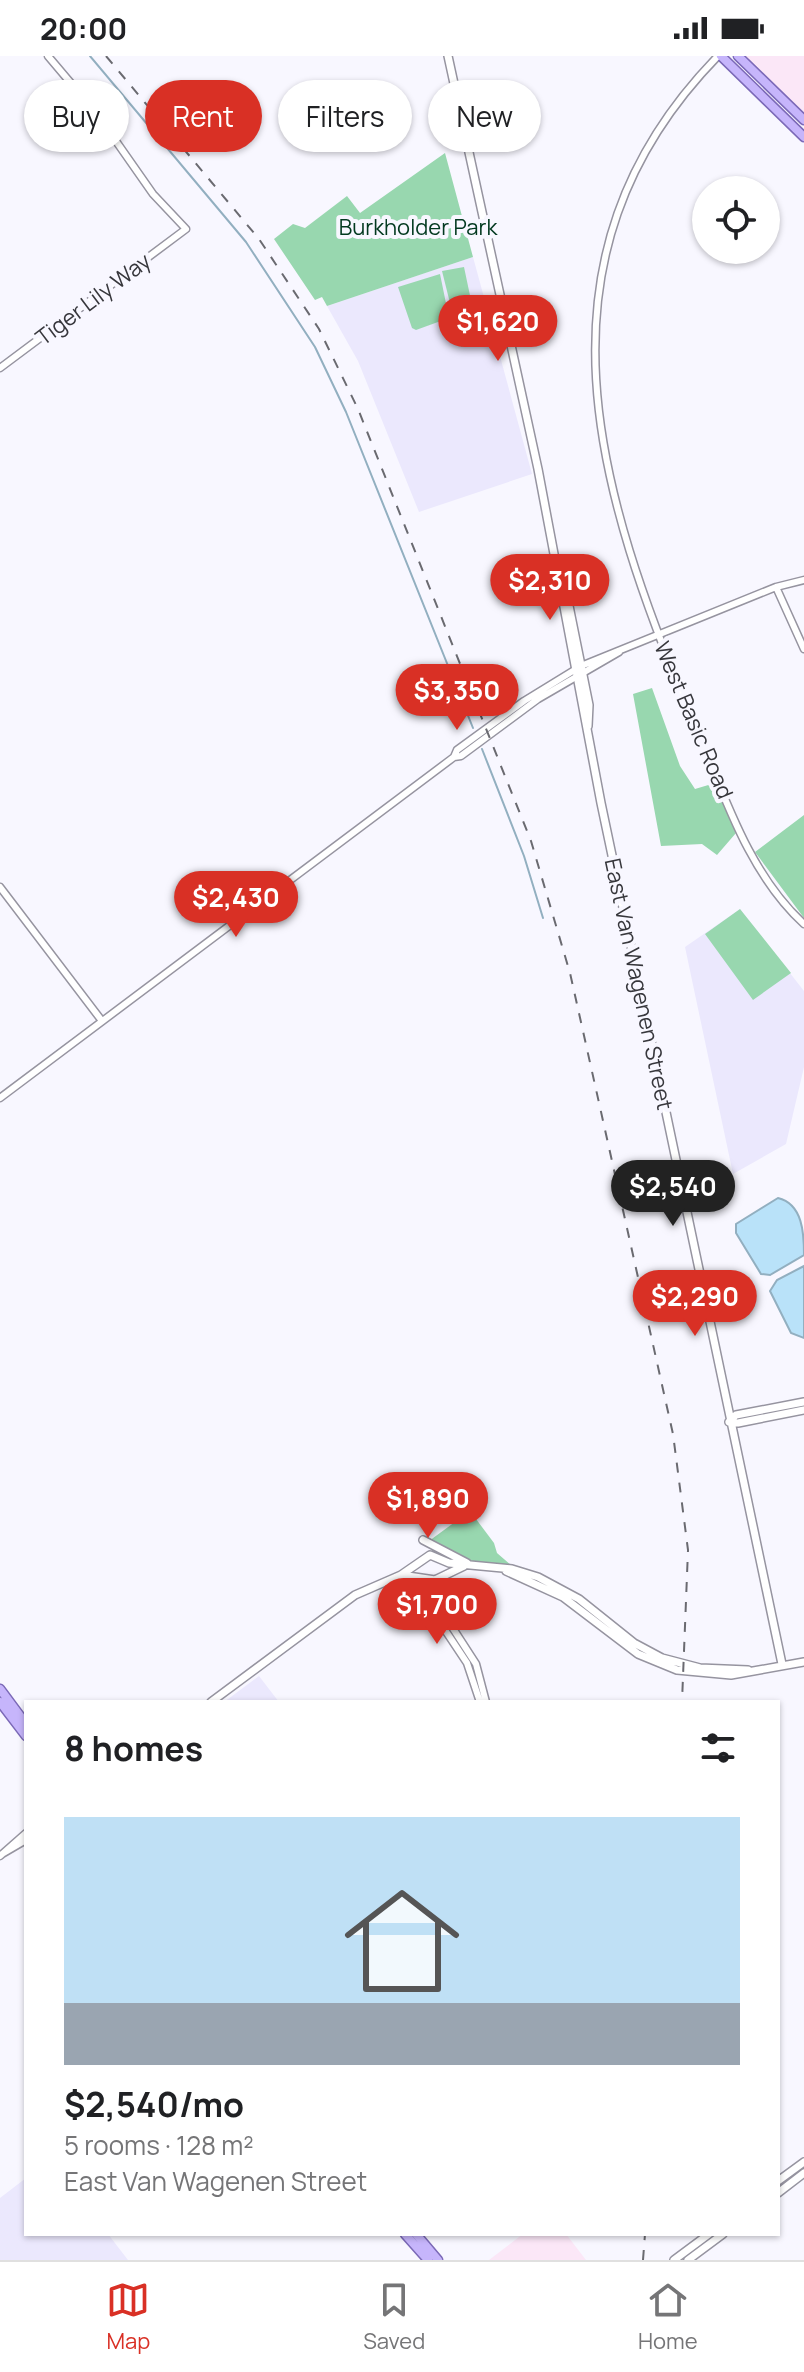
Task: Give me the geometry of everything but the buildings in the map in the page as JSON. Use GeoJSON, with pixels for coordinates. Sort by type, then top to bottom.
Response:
{"type":"FeatureCollection","features":[{"type":"Feature","properties":{"kind":"main road","name":"East Van Wagenen Street"},"geometry":{"type":"LineString","coordinates":[[448,56],[559,575],[564,581],[579,671],[591,717],[588,726],[729,1422],[782,1664]]}},
{"type":"Feature","properties":{"kind":"main road"},"geometry":{"type":"LineString","coordinates":[[720,56],[804,137]]}},
{"type":"Feature","properties":{"kind":"main road"},"geometry":{"type":"LineString","coordinates":[[738,56],[804,120]]}},
{"type":"Feature","properties":{"kind":"main road"},"geometry":{"type":"LineString","coordinates":[[729,1422],[736,1415],[804,1402]]}},
{"type":"Feature","properties":{"kind":"main road"},"geometry":{"type":"LineString","coordinates":[[729,1422],[738,1423],[804,1410]]}},
{"type":"Feature","properties":{"kind":"main road"},"geometry":{"type":"LineString","coordinates":[[423,1540],[468,1566]]}},
{"type":"Feature","properties":{"kind":"main road"},"geometry":{"type":"LineString","coordinates":[[214,1700],[355,1595],[401,1575],[430,1555],[468,1566],[524,1572],[558,1586],[634,1643],[662,1658],[700,1668],[748,1670],[804,1662]]}},
{"type":"Feature","properties":{"kind":"main road"},"geometry":{"type":"LineString","coordinates":[[440,1577],[441,1560]]}},
{"type":"Feature","properties":{"kind":"main road"},"geometry":{"type":"LineString","coordinates":[[420,1562],[425,1579]]}},
{"type":"Feature","properties":{"kind":"main road"},"geometry":{"type":"LineString","coordinates":[[401,1575],[425,1579],[440,1577],[468,1566]]}},
{"type":"Feature","properties":{"kind":"main road"},"geometry":{"type":"LineString","coordinates":[[2,1697],[24,1722]]}},
{"type":"Feature","properties":{"kind":"main road"},"geometry":{"type":"LineString","coordinates":[[2,1697],[24,1733]]}},
{"type":"Feature","properties":{"kind":"main road"},"geometry":{"type":"LineString","coordinates":[[780,2180],[804,2162]]}},
{"type":"Feature","properties":{"kind":"main road"},"geometry":{"type":"LineString","coordinates":[[780,2191],[804,2173]]}},
{"type":"Feature","properties":{"kind":"main road"},"geometry":{"type":"LineString","coordinates":[[407,2236],[428,2260]]}},
{"type":"Feature","properties":{"kind":"main road"},"geometry":{"type":"LineString","coordinates":[[418,2236],[438,2260]]}},
{"type":"Feature","properties":{"kind":"main road"},"geometry":{"type":"LineString","coordinates":[[674,2260],[706,2236]]}},
{"type":"Feature","properties":{"kind":"main road"},"geometry":{"type":"LineString","coordinates":[[688,2260],[720,2236]]}},
{"type":"Feature","properties":{"kind":"street","name":"Tiger Lily Way"},"geometry":{"type":"LineString","coordinates":[[0,368],[186,229],[153,194],[97,114],[48,56]]}},
{"type":"Feature","properties":{"kind":"street","name":"West Basic Road"},"geometry":{"type":"LineString","coordinates":[[720,56],[668,112],[630,179],[606,254],[598,304],[594,369],[604,453],[620,528],[659,636],[743,837],[772,886],[804,924]]}},
{"type":"Feature","properties":{"kind":"street"},"geometry":{"type":"LineString","coordinates":[[0,1098],[454,757],[579,671],[776,587],[804,580]]}},
{"type":"Feature","properties":{"kind":"street"},"geometry":{"type":"LineString","coordinates":[[776,587],[804,649]]}},
{"type":"Feature","properties":{"kind":"street"},"geometry":{"type":"LineString","coordinates":[[0,887],[102,1021]]}},
{"type":"Feature","properties":{"kind":"street"},"geometry":{"type":"LineString","coordinates":[[440,1577],[443,1613],[476,1664],[483,1700]]}},
{"type":"Feature","properties":{"kind":"street"},"geometry":{"type":"LineString","coordinates":[[425,1579],[439,1621],[467,1663],[482,1700]]}},
{"type":"Feature","properties":{"kind":"street"},"geometry":{"type":"LineString","coordinates":[[1,1855],[24,1835]]}},
{"type":"Feature","properties":{"kind":"street"},"geometry":{"type":"LineString","coordinates":[[1,1855],[24,1841]]}},
{"type":"Feature","properties":{"kind":"shaded area"},"geometry":{"type":"Polygon","coordinates":[[[744,56],[804,56],[804,114],[744,56]]]}},
{"type":"Feature","properties":{"kind":"shaded area"},"geometry":{"type":"Polygon","coordinates":[[[473,257],[532,474],[419,512],[358,361],[327,306],[473,257]]]}},
{"type":"Feature","properties":{"kind":"shaded area"},"geometry":{"type":"Polygon","coordinates":[[[740,909],[804,991],[804,1067],[786,1144],[733,1174],[685,947],[740,909]]]}},
{"type":"Feature","properties":{"kind":"shaded area"},"geometry":{"type":"Polygon","coordinates":[[[259,1676],[277,1700],[227,1700],[259,1676]]]}},
{"type":"Feature","properties":{"kind":"shaded area"},"geometry":{"type":"Polygon","coordinates":[[[24,2180],[24,2236],[110,2236],[128,2260],[0,2260],[0,2198],[24,2180]]]}},
{"type":"Feature","properties":{"kind":"shaded area"},"geometry":{"type":"Polygon","coordinates":[[[520,2236],[568,2236],[586,2260],[489,2260],[520,2236]]]}},
{"type":"Feature","properties":{"kind":"green space","name":"Burkholder Park"},"geometry":{"type":"Polygon","coordinates":[[[445,153],[473,257],[327,306],[322,297],[315,300],[274,239],[293,224],[305,228],[347,196],[360,213],[445,153]]]}},
{"type":"Feature","properties":{"kind":"green space"},"geometry":{"type":"Polygon","coordinates":[[[464,267],[480,343],[461,347],[442,271],[464,267]]]}},
{"type":"Feature","properties":{"kind":"green space"},"geometry":{"type":"Polygon","coordinates":[[[440,274],[449,318],[416,330],[412,328],[398,287],[440,274]]]}},
{"type":"Feature","properties":{"kind":"green space"},"geometry":{"type":"Polygon","coordinates":[[[652,688],[680,766],[695,789],[715,783],[736,833],[717,855],[702,844],[661,846],[633,694],[652,688]]]}},
{"type":"Feature","properties":{"kind":"green space"},"geometry":{"type":"Polygon","coordinates":[[[804,815],[804,918],[755,852],[804,815]]]}},
{"type":"Feature","properties":{"kind":"green space"},"geometry":{"type":"Polygon","coordinates":[[[740,909],[791,973],[753,1000],[705,934],[740,909]]]}},
{"type":"Feature","properties":{"kind":"green space"},"geometry":{"type":"Polygon","coordinates":[[[470,1511],[494,1543],[497,1553],[511,1565],[435,1560],[429,1541],[470,1511]]]}},
{"type":"Feature","properties":{"kind":"water"},"geometry":{"type":"Polygon","coordinates":[[[778,1198],[793,1206],[797,1213],[804,1255],[770,1275],[761,1274],[736,1233],[736,1224],[778,1198]]]}},
{"type":"Feature","properties":{"kind":"water"},"geometry":{"type":"Polygon","coordinates":[[[804,1266],[804,1338],[791,1333],[770,1291],[777,1280],[804,1266]]]}},
{"type":"Feature","properties":{"kind":"waterway"},"geometry":{"type":"LineString","coordinates":[[90,56],[246,242],[315,347],[346,412],[473,728]]}},
{"type":"Feature","properties":{"kind":"waterway"},"geometry":{"type":"LineString","coordinates":[[482,749],[524,856],[543,918]]}},
{"type":"Feature","properties":{"kind":"railway"},"geometry":{"type":"LineString","coordinates":[[106,56],[259,239],[319,329],[358,409],[531,841],[570,973],[673,1434],[688,1550],[682,1700]]}},
{"type":"Feature","properties":{"kind":"railway"},"geometry":{"type":"LineString","coordinates":[[643,2260],[645,2236]]}}]}
